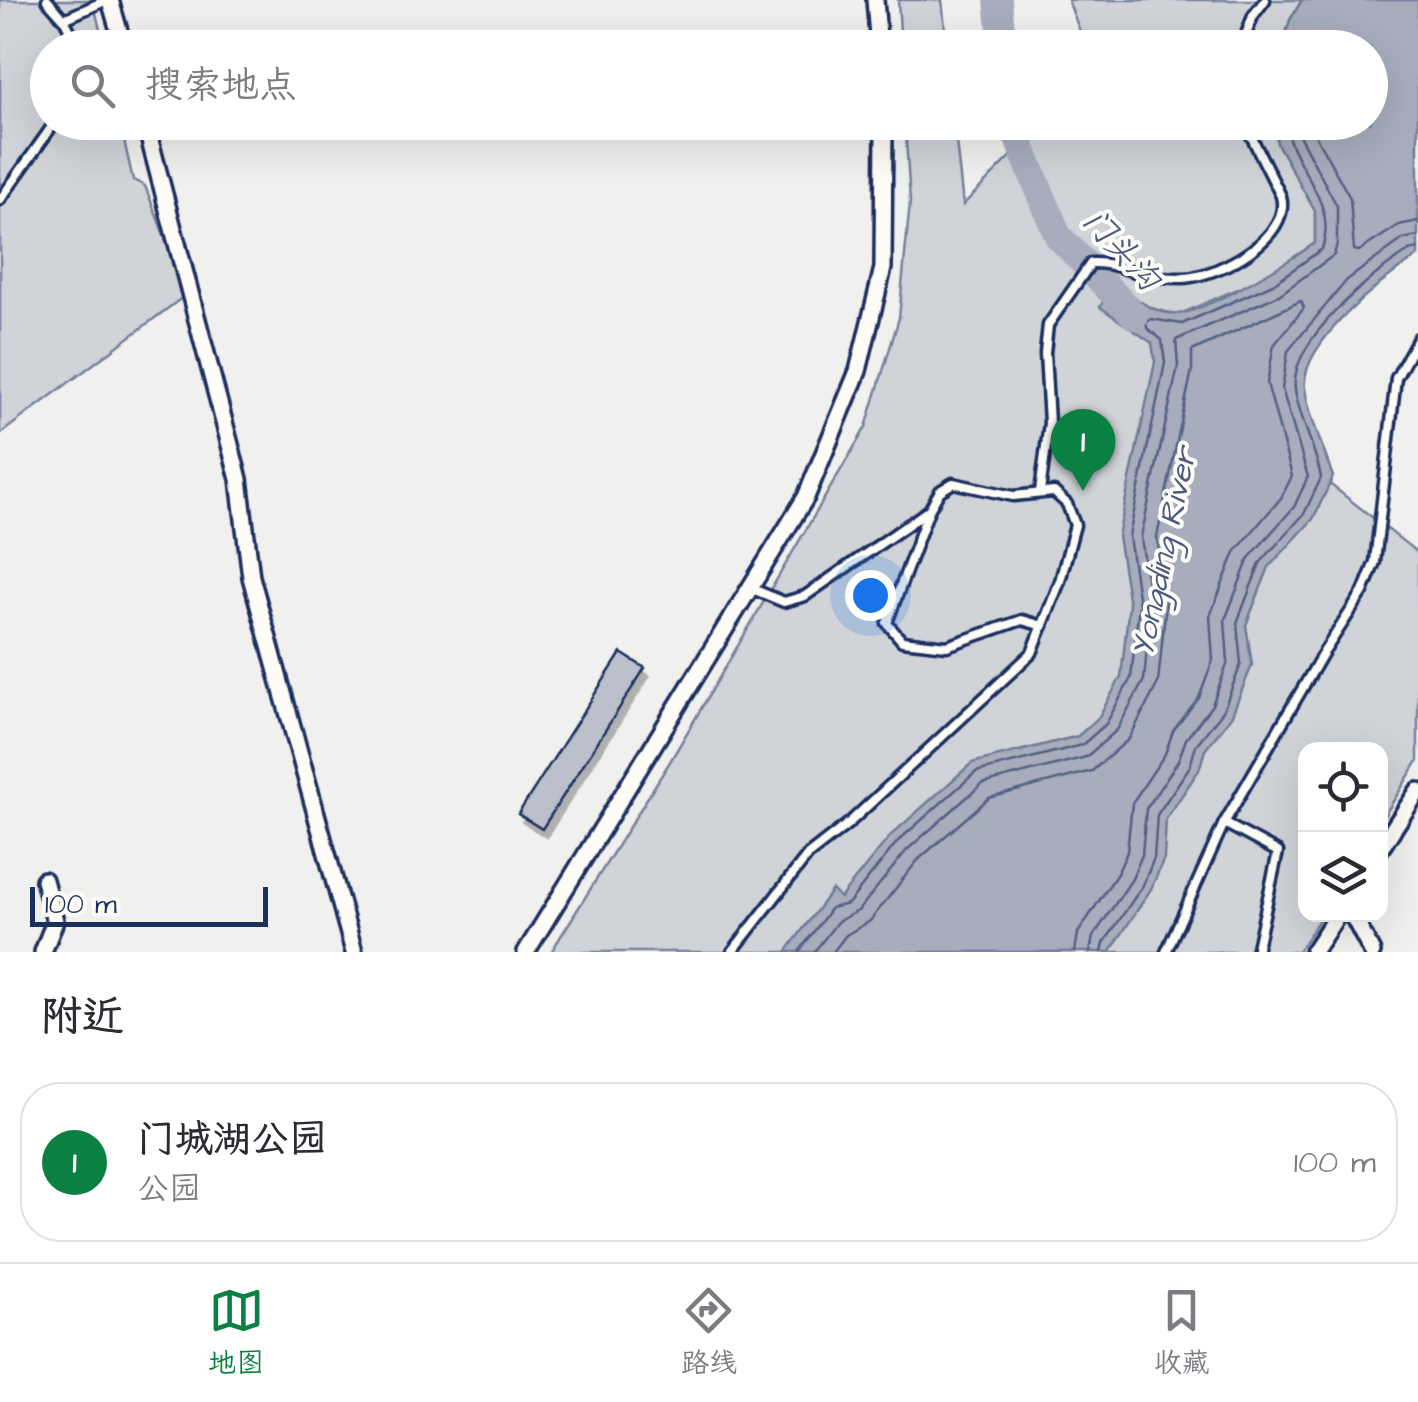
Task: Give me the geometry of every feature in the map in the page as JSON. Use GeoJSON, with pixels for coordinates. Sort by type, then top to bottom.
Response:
{"type":"FeatureCollection","features":[{"type":"Feature","properties":{"kind":"street"},"geometry":{"type":"LineString","coordinates":[[108,0],[118,30]]}},
{"type":"Feature","properties":{"kind":"street"},"geometry":{"type":"LineString","coordinates":[[875,0],[878,30]]}},
{"type":"Feature","properties":{"kind":"street"},"geometry":{"type":"LineString","coordinates":[[151,140],[239,478],[251,577],[354,952]]}},
{"type":"Feature","properties":{"kind":"street"},"geometry":{"type":"LineString","coordinates":[[526,952],[806,497],[858,371],[883,268],[884,140]]}},
{"type":"Feature","properties":{"kind":"street"},"geometry":{"type":"LineString","coordinates":[[1388,836],[1418,791]]}},
{"type":"Feature","properties":{"kind":"street"},"geometry":{"type":"LineString","coordinates":[[43,952],[54,921],[44,880]]}},
{"type":"Feature","properties":{"kind":"street"},"geometry":{"type":"LineString","coordinates":[[1314,952],[1333,922]]}},
{"type":"Feature","properties":{"kind":"street"},"geometry":{"type":"LineString","coordinates":[[1356,922],[1372,952]]}},
{"type":"Feature","properties":{"kind":"lane"},"geometry":{"type":"LineString","coordinates":[[47,0],[70,30]]}},
{"type":"Feature","properties":{"kind":"lane"},"geometry":{"type":"LineString","coordinates":[[64,19],[108,0]]}},
{"type":"Feature","properties":{"kind":"lane"},"geometry":{"type":"LineString","coordinates":[[1248,30],[1265,0]]}},
{"type":"Feature","properties":{"kind":"lane"},"geometry":{"type":"LineString","coordinates":[[0,200],[42,140]]}},
{"type":"Feature","properties":{"kind":"lane"},"geometry":{"type":"LineString","coordinates":[[1040,492],[1049,423],[1045,352],[1048,324],[1091,263],[1114,264],[1145,275],[1189,278],[1246,254],[1265,241],[1279,223],[1284,208],[1252,140]]}},
{"type":"Feature","properties":{"kind":"lane"},"geometry":{"type":"LineString","coordinates":[[1166,952],[1224,823],[1322,655],[1364,592],[1375,562],[1396,378],[1418,338]]}},
{"type":"Feature","properties":{"kind":"lane"},"geometry":{"type":"LineString","coordinates":[[732,952],[808,855],[848,823],[1032,653],[1043,626],[1075,525],[1067,504],[1054,492],[1012,496],[953,482],[940,491],[929,510],[887,622],[902,642],[946,646],[1022,620],[1043,626]]}},
{"type":"Feature","properties":{"kind":"lane"},"geometry":{"type":"LineString","coordinates":[[750,588],[784,602],[805,596],[929,510]]}},
{"type":"Feature","properties":{"kind":"lane"},"geometry":{"type":"LineString","coordinates":[[1224,823],[1278,852],[1256,952]]}},
{"type":"Feature","properties":{"kind":"shaded area"},"geometry":{"type":"Polygon","coordinates":[[[0,0],[93,0],[100,30],[30,30],[30,140],[124,140],[133,180],[145,186],[187,294],[0,434],[0,0]]]}},
{"type":"Feature","properties":{"kind":"shaded area"},"geometry":{"type":"Polygon","coordinates":[[[898,0],[942,0],[945,30],[900,30],[898,0]]]}},
{"type":"Feature","properties":{"kind":"shaded area"},"geometry":{"type":"Polygon","coordinates":[[[1068,0],[1302,0],[1287,30],[1079,30],[1068,0]]]}},
{"type":"Feature","properties":{"kind":"shaded area"},"geometry":{"type":"Polygon","coordinates":[[[906,140],[956,140],[963,205],[1027,140],[1277,140],[1315,211],[1315,243],[1269,275],[1178,315],[1146,307],[1123,288],[1176,364],[1418,553],[1418,761],[1388,810],[1388,742],[1298,742],[1298,922],[1317,922],[1298,952],[551,952],[671,760],[866,427],[899,318],[910,202],[906,140]]]}},
{"type":"Feature","properties":{"kind":"water","name":"Yongding River"},"geometry":{"type":"Polygon","coordinates":[[[1302,0],[1418,0],[1418,256],[1347,313],[1316,351],[1307,370],[1307,399],[1333,477],[1313,519],[1269,567],[1246,625],[1252,665],[1231,717],[1205,750],[1199,770],[1166,819],[1164,859],[1151,889],[1110,952],[786,952],[832,890],[840,898],[891,835],[972,763],[1078,736],[1098,718],[1121,677],[1129,604],[1118,536],[1155,362],[1152,343],[1100,307],[1118,284],[1157,310],[1185,313],[1244,286],[1315,243],[1315,211],[1277,140],[1388,140],[1388,30],[1287,30],[1302,0]]]}},
{"type":"Feature","properties":{"kind":"building"},"geometry":{"type":"Polygon","coordinates":[[[621,653],[645,668],[542,829],[518,814],[621,653]]]}},
{"type":"Feature","properties":{"kind":"waterway","name":"门头沟"},"geometry":{"type":"LineString","coordinates":[[998,0],[1001,30]]}},
{"type":"Feature","properties":{"kind":"waterway","name":"门头沟"},"geometry":{"type":"LineString","coordinates":[[1018,140],[1058,236],[1135,316]]}},
{"type":"Feature","properties":{"kind":"place","name":"门城湖公园"},"geometry":{"type":"Point","coordinates":[1083,491]}}]}
